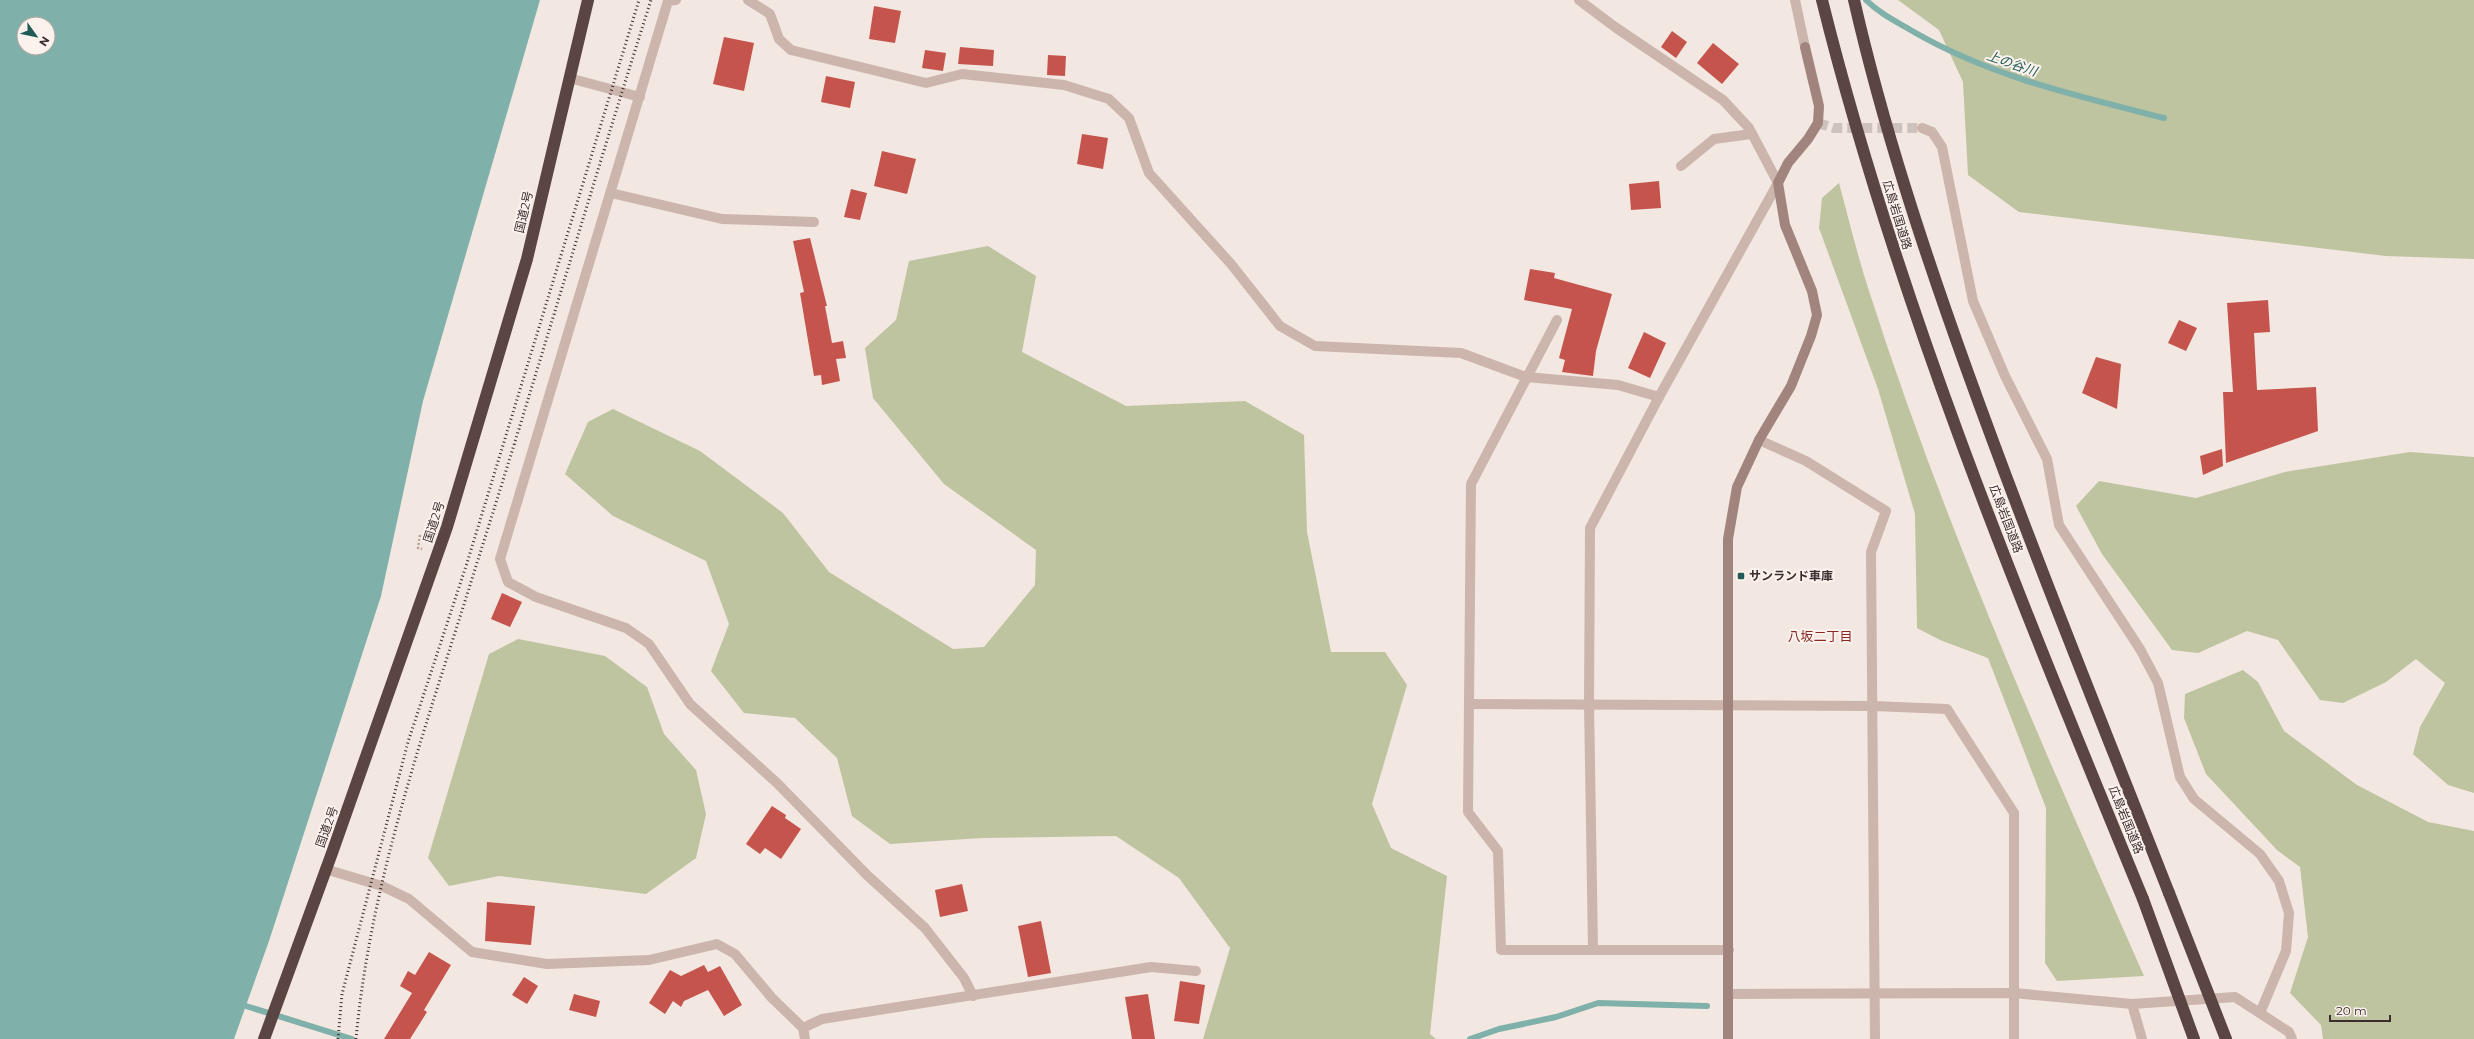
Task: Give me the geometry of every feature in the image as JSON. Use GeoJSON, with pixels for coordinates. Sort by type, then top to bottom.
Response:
{"type":"FeatureCollection","features":[{"type":"Feature","properties":{"kind":"highway","name":"国道2号"},"geometry":{"type":"LineString","coordinates":[[264,1039],[447,527],[527,259],[588,0]]}},
{"type":"Feature","properties":{"kind":"highway","name":"広島岩国道路"},"geometry":{"type":"LineString","coordinates":[[1822,0],[1853,120],[1916,320],[2059,693],[2143,899],[2194,1039]]}},
{"type":"Feature","properties":{"kind":"highway","name":"広島岩国道路"},"geometry":{"type":"LineString","coordinates":[[1854,0],[1905,189],[1938,289],[2014,502],[2226,1039]]}},
{"type":"Feature","properties":{"kind":"street"},"geometry":{"type":"LineString","coordinates":[[676,0],[668,1],[500,559],[508,582],[536,597],[626,628],[649,644],[690,704],[777,783],[867,875],[925,928],[964,978],[973,996]]}},
{"type":"Feature","properties":{"kind":"street"},"geometry":{"type":"LineString","coordinates":[[748,0],[770,14],[779,39],[792,50],[926,82],[962,74],[1064,85],[1109,99],[1129,118],[1149,172],[1231,264],[1280,326],[1315,346],[1461,353],[1526,377],[1618,385],[1659,397]]}},
{"type":"Feature","properties":{"kind":"street"},"geometry":{"type":"LineString","coordinates":[[1579,0],[1615,27],[1723,100],[1752,134],[1778,183],[1785,225],[1812,291],[1817,315],[1811,336],[1790,386],[1759,440],[1737,486],[1728,539],[1728,1039]]}},
{"type":"Feature","properties":{"kind":"street"},"geometry":{"type":"LineString","coordinates":[[1593,949],[1589,703],[1590,528],[1659,397],[1788,163],[1808,139],[1818,123],[1819,106],[1795,0]]}},
{"type":"Feature","properties":{"kind":"street"},"geometry":{"type":"LineString","coordinates":[[569,78],[640,97]]}},
{"type":"Feature","properties":{"kind":"street"},"geometry":{"type":"LineString","coordinates":[[1922,128],[1932,132],[1942,147],[1973,301],[2005,376],[2047,459],[2059,525],[2140,649],[2158,683],[2180,777],[2194,799],[2260,854],[2279,881],[2289,913],[2286,951],[2260,1013]]}},
{"type":"Feature","properties":{"kind":"street"},"geometry":{"type":"LineString","coordinates":[[1681,166],[1714,138],[1752,134]]}},
{"type":"Feature","properties":{"kind":"street"},"geometry":{"type":"LineString","coordinates":[[611,193],[722,219],[814,222]]}},
{"type":"Feature","properties":{"kind":"street"},"geometry":{"type":"LineString","coordinates":[[1557,320],[1526,377],[1472,484],[1468,812],[1498,850],[1501,950],[1729,950]]}},
{"type":"Feature","properties":{"kind":"street"},"geometry":{"type":"LineString","coordinates":[[1759,440],[1806,461],[1886,511],[1871,552],[1875,1039]]}},
{"type":"Feature","properties":{"kind":"street"},"geometry":{"type":"LineString","coordinates":[[1469,704],[1589,703],[1729,707],[1873,706],[1947,709],[2014,813],[2014,1039]]}},
{"type":"Feature","properties":{"kind":"street"},"geometry":{"type":"LineString","coordinates":[[326,869],[382,886],[408,899],[472,952],[547,964],[649,960],[717,944],[735,954],[772,998],[803,1028],[805,1039]]}},
{"type":"Feature","properties":{"kind":"street"},"geometry":{"type":"LineString","coordinates":[[803,1028],[822,1019],[1151,967],[1196,971]]}},
{"type":"Feature","properties":{"kind":"street"},"geometry":{"type":"LineString","coordinates":[[1728,994],[2014,993],[2132,1004],[2235,997],[2289,1032],[2292,1039]]}},
{"type":"Feature","properties":{"kind":"street"},"geometry":{"type":"LineString","coordinates":[[2132,1004],[2142,1039]]}},
{"type":"Feature","properties":{"kind":"path"},"geometry":{"type":"LineString","coordinates":[[420,535],[418,548],[424,550]]}},
{"type":"Feature","properties":{"kind":"green space"},"geometry":{"type":"Polygon","coordinates":[[[1898,0],[2474,0],[2474,259],[2386,256],[2019,212],[1968,175],[1963,82],[1939,30],[1898,0]]]}},
{"type":"Feature","properties":{"kind":"green space"},"geometry":{"type":"Polygon","coordinates":[[[1839,183],[1870,294],[1899,381],[1964,554],[1998,639],[2070,808],[2144,976],[2057,981],[2045,963],[2046,808],[1988,658],[1940,640],[1917,628],[1915,514],[1878,389],[1819,228],[1822,198],[1839,183]]]}},
{"type":"Feature","properties":{"kind":"green space"},"geometry":{"type":"Polygon","coordinates":[[[988,246],[1036,276],[1022,352],[1126,406],[1245,401],[1304,435],[1307,532],[1331,652],[1385,652],[1407,685],[1372,804],[1391,848],[1447,876],[1430,1034],[1436,1039],[1203,1039],[1230,948],[1179,878],[1116,836],[982,838],[890,844],[852,816],[837,758],[795,718],[744,713],[711,671],[729,624],[706,561],[613,516],[565,474],[588,422],[613,409],[700,451],[783,513],[829,572],[953,649],[984,647],[1035,585],[1036,550],[944,484],[873,398],[865,348],[896,320],[909,261],[988,246]]]}},
{"type":"Feature","properties":{"kind":"green space"},"geometry":{"type":"Polygon","coordinates":[[[2410,452],[2474,457],[2474,793],[2448,785],[2413,754],[2420,727],[2445,683],[2416,659],[2386,682],[2343,703],[2320,700],[2278,640],[2247,631],[2198,653],[2172,650],[2102,554],[2076,506],[2099,481],[2196,498],[2285,472],[2410,452]]]}},
{"type":"Feature","properties":{"kind":"green space"},"geometry":{"type":"Polygon","coordinates":[[[518,639],[605,656],[647,687],[664,734],[696,770],[706,814],[696,858],[646,894],[499,876],[449,886],[428,858],[489,654],[518,639]]]}},
{"type":"Feature","properties":{"kind":"green space"},"geometry":{"type":"Polygon","coordinates":[[[2243,670],[2258,682],[2284,731],[2357,785],[2428,822],[2474,831],[2474,1039],[2323,1039],[2321,1025],[2290,993],[2308,937],[2300,867],[2277,850],[2206,774],[2184,718],[2185,694],[2243,670]]]}},
{"type":"Feature","properties":{"kind":"water"},"geometry":{"type":"Polygon","coordinates":[[[0,0],[540,0],[423,401],[381,596],[269,941],[234,1039],[0,1039],[0,0]]]}},
{"type":"Feature","properties":{"kind":"building"},"geometry":{"type":"Polygon","coordinates":[[[874,6],[901,11],[895,43],[869,39],[874,6]]]}},
{"type":"Feature","properties":{"kind":"building"},"geometry":{"type":"Polygon","coordinates":[[[1672,31],[1687,42],[1676,58],[1661,47],[1672,31]]]}},
{"type":"Feature","properties":{"kind":"building"},"geometry":{"type":"Polygon","coordinates":[[[724,37],[754,43],[744,91],[713,84],[724,37]]]}},
{"type":"Feature","properties":{"kind":"building"},"geometry":{"type":"Polygon","coordinates":[[[1713,43],[1739,64],[1722,84],[1697,63],[1713,43]]]}},
{"type":"Feature","properties":{"kind":"building"},"geometry":{"type":"Polygon","coordinates":[[[960,47],[994,50],[993,66],[958,64],[960,47]]]}},
{"type":"Feature","properties":{"kind":"building"},"geometry":{"type":"Polygon","coordinates":[[[925,50],[946,53],[943,71],[922,68],[925,50]]]}},
{"type":"Feature","properties":{"kind":"building"},"geometry":{"type":"Polygon","coordinates":[[[1048,55],[1066,56],[1065,76],[1047,75],[1048,55]]]}},
{"type":"Feature","properties":{"kind":"building"},"geometry":{"type":"Polygon","coordinates":[[[826,76],[855,82],[850,108],[821,102],[826,76]]]}},
{"type":"Feature","properties":{"kind":"building"},"geometry":{"type":"Polygon","coordinates":[[[1082,134],[1108,138],[1103,169],[1077,164],[1082,134]]]}},
{"type":"Feature","properties":{"kind":"building"},"geometry":{"type":"Polygon","coordinates":[[[882,151],[916,159],[907,194],[874,186],[882,151]]]}},
{"type":"Feature","properties":{"kind":"building"},"geometry":{"type":"Polygon","coordinates":[[[1659,181],[1661,208],[1631,210],[1629,184],[1659,181]]]}},
{"type":"Feature","properties":{"kind":"building"},"geometry":{"type":"Polygon","coordinates":[[[851,189],[867,193],[860,220],[844,217],[851,189]]]}},
{"type":"Feature","properties":{"kind":"building"},"geometry":{"type":"Polygon","coordinates":[[[810,238],[827,306],[825,306],[832,343],[843,341],[846,358],[836,359],[840,381],[822,385],[821,375],[814,376],[800,293],[804,292],[793,241],[810,238]]]}},
{"type":"Feature","properties":{"kind":"building"},"geometry":{"type":"Polygon","coordinates":[[[1530,269],[1555,273],[1554,278],[1612,294],[1596,351],[1593,376],[1562,372],[1565,360],[1559,358],[1572,309],[1524,300],[1530,269]]]}},
{"type":"Feature","properties":{"kind":"building"},"geometry":{"type":"Polygon","coordinates":[[[2268,300],[2270,332],[2254,333],[2257,390],[2316,387],[2318,431],[2226,463],[2223,392],[2233,392],[2227,303],[2268,300]]]}},
{"type":"Feature","properties":{"kind":"building"},"geometry":{"type":"Polygon","coordinates":[[[2179,320],[2197,328],[2186,351],[2168,343],[2179,320]]]}},
{"type":"Feature","properties":{"kind":"building"},"geometry":{"type":"Polygon","coordinates":[[[1644,332],[1666,343],[1650,378],[1628,368],[1644,332]]]}},
{"type":"Feature","properties":{"kind":"building"},"geometry":{"type":"Polygon","coordinates":[[[2096,357],[2121,364],[2117,409],[2082,393],[2096,357]]]}},
{"type":"Feature","properties":{"kind":"building"},"geometry":{"type":"Polygon","coordinates":[[[2222,449],[2223,466],[2203,475],[2200,456],[2222,449]]]}},
{"type":"Feature","properties":{"kind":"building"},"geometry":{"type":"Polygon","coordinates":[[[502,593],[522,602],[510,627],[491,619],[502,593]]]}},
{"type":"Feature","properties":{"kind":"building"},"geometry":{"type":"Polygon","coordinates":[[[772,806],[786,815],[785,818],[801,829],[781,859],[765,848],[760,854],[746,844],[772,806]]]}},
{"type":"Feature","properties":{"kind":"building"},"geometry":{"type":"Polygon","coordinates":[[[962,884],[968,911],[940,917],[935,890],[962,884]]]}},
{"type":"Feature","properties":{"kind":"building"},"geometry":{"type":"Polygon","coordinates":[[[487,902],[535,906],[531,945],[485,941],[487,902]]]}},
{"type":"Feature","properties":{"kind":"building"},"geometry":{"type":"Polygon","coordinates":[[[1041,921],[1051,973],[1028,977],[1018,926],[1041,921]]]}},
{"type":"Feature","properties":{"kind":"building"},"geometry":{"type":"Polygon","coordinates":[[[429,952],[451,965],[424,1010],[427,1012],[410,1039],[384,1039],[412,993],[400,986],[408,971],[415,975],[429,952]]]}},
{"type":"Feature","properties":{"kind":"building"},"geometry":{"type":"Polygon","coordinates":[[[704,965],[708,972],[720,966],[742,1005],[724,1016],[708,990],[684,1001],[681,1007],[673,1001],[665,1014],[649,1003],[670,970],[681,976],[704,965]]]}},
{"type":"Feature","properties":{"kind":"building"},"geometry":{"type":"Polygon","coordinates":[[[524,977],[538,986],[527,1004],[512,995],[524,977]]]}},
{"type":"Feature","properties":{"kind":"building"},"geometry":{"type":"Polygon","coordinates":[[[1180,981],[1205,985],[1199,1024],[1174,1021],[1180,981]]]}},
{"type":"Feature","properties":{"kind":"building"},"geometry":{"type":"Polygon","coordinates":[[[574,994],[600,1001],[596,1017],[569,1010],[574,994]]]}},
{"type":"Feature","properties":{"kind":"building"},"geometry":{"type":"Polygon","coordinates":[[[1148,994],[1155,1039],[1132,1039],[1125,997],[1148,994]]]}},
{"type":"Feature","properties":{"kind":"waterway","name":"上の谷川"},"geometry":{"type":"LineString","coordinates":[[1866,0],[1883,14],[1944,48],[2004,73],[2067,93],[2164,118]]}},
{"type":"Feature","properties":{"kind":"waterway"},"geometry":{"type":"LineString","coordinates":[[1470,1039],[1499,1029],[1556,1017],[1598,1003],[1707,1006]]}},
{"type":"Feature","properties":{"kind":"waterway"},"geometry":{"type":"LineString","coordinates":[[246,1006],[352,1039]]}},
{"type":"Feature","properties":{"kind":"tunnel"},"geometry":{"type":"LineString","coordinates":[[1818,123],[1834,128],[1922,128]]}},
{"type":"Feature","properties":{"kind":"railway"},"geometry":{"type":"LineString","coordinates":[[338,1039],[342,994],[408,742],[467,563],[639,0]]}},
{"type":"Feature","properties":{"kind":"railway"},"geometry":{"type":"LineString","coordinates":[[356,1039],[363,978],[374,918],[404,800],[651,0]]}},
{"type":"Feature","properties":{"kind":"place","name":"サンランド車庫"},"geometry":{"type":"Point","coordinates":[1741,576]}},
{"type":"Feature","properties":{"kind":"district","name":"八坂二丁目"},"geometry":{"type":"Point","coordinates":[1820,636]}}]}
